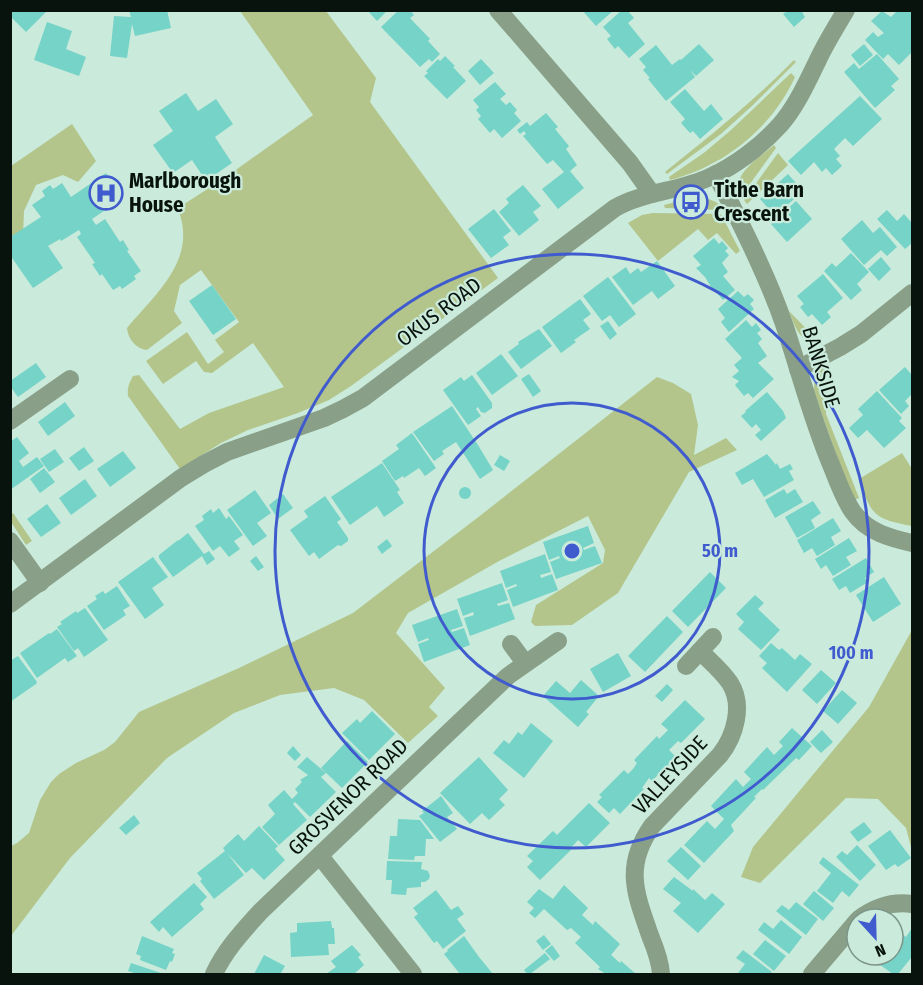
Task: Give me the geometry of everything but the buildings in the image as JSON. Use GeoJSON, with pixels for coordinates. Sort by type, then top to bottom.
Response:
{"type":"FeatureCollection","features":[{"type":"Feature","properties":{"kind":"street"},"geometry":{"type":"LineString","coordinates":[[498,10],[630,163],[652,194]]}},
{"type":"Feature","properties":{"kind":"street","name":"OKUS ROAD"},"geometry":{"type":"LineString","coordinates":[[10,604],[181,478],[204,464],[227,452],[324,418],[363,398],[615,208],[652,194],[683,187],[731,166],[780,126],[797,101],[817,60],[846,10]]}},
{"type":"Feature","properties":{"kind":"street","name":"BANKSIDE"},"geometry":{"type":"LineString","coordinates":[[716,174],[773,296],[822,443],[845,498],[855,514],[869,529],[912,543]]}},
{"type":"Feature","properties":{"kind":"street"},"geometry":{"type":"LineString","coordinates":[[798,369],[861,334],[912,293]]}},
{"type":"Feature","properties":{"kind":"street"},"geometry":{"type":"LineString","coordinates":[[10,422],[70,379]]}},
{"type":"Feature","properties":{"kind":"street"},"geometry":{"type":"LineString","coordinates":[[10,541],[40,583]]}},
{"type":"Feature","properties":{"kind":"street"},"geometry":{"type":"LineString","coordinates":[[686,666],[713,637]]}},
{"type":"Feature","properties":{"kind":"street","name":"GROSVENOR ROAD"},"geometry":{"type":"LineString","coordinates":[[214,975],[227,951],[260,912],[508,676],[558,641]]}},
{"type":"Feature","properties":{"kind":"street"},"geometry":{"type":"LineString","coordinates":[[512,644],[525,663]]}},
{"type":"Feature","properties":{"kind":"street","name":"VALLEYSIDE"},"geometry":{"type":"LineString","coordinates":[[661,975],[658,956],[638,900],[634,875],[635,862],[644,836],[652,826],[727,747],[736,720],[736,703],[731,685],[700,651]]}},
{"type":"Feature","properties":{"kind":"street"},"geometry":{"type":"LineString","coordinates":[[320,856],[413,975]]}},
{"type":"Feature","properties":{"kind":"street"},"geometry":{"type":"LineString","coordinates":[[879,907],[902,902],[912,904]]}},
{"type":"Feature","properties":{"kind":"street"},"geometry":{"type":"LineString","coordinates":[[812,975],[845,936]]}},
{"type":"Feature","properties":{"kind":"green space"},"geometry":{"type":"Polygon","coordinates":[[[240,11],[326,11],[376,78],[370,102],[498,278],[329,400],[248,430],[221,443],[180,469],[128,396],[133,376],[139,375],[180,429],[209,413],[284,387],[253,343],[212,373],[204,372],[196,361],[163,384],[146,361],[187,332],[208,364],[224,352],[215,340],[239,322],[201,270],[180,285],[174,311],[182,323],[147,350],[133,343],[127,328],[155,296],[179,259],[183,231],[178,208],[313,115],[240,11]]]}},
{"type":"Feature","properties":{"kind":"green space"},"geometry":{"type":"Polygon","coordinates":[[[794,60],[796,62],[721,134],[667,174],[665,172],[715,132],[794,60]]]}},
{"type":"Feature","properties":{"kind":"green space"},"geometry":{"type":"Polygon","coordinates":[[[791,73],[795,77],[785,95],[760,128],[727,155],[690,174],[670,180],[669,177],[705,152],[731,130],[791,73]]]}},
{"type":"Feature","properties":{"kind":"green space"},"geometry":{"type":"Polygon","coordinates":[[[72,124],[96,161],[78,182],[63,175],[36,185],[24,211],[23,236],[11,247],[11,166],[72,124]]]}},
{"type":"Feature","properties":{"kind":"green space"},"geometry":{"type":"Polygon","coordinates":[[[774,145],[776,148],[739,199],[738,190],[742,174],[774,145]]]}},
{"type":"Feature","properties":{"kind":"green space"},"geometry":{"type":"Polygon","coordinates":[[[778,153],[788,165],[747,204],[744,200],[778,153]]]}},
{"type":"Feature","properties":{"kind":"green space"},"geometry":{"type":"Polygon","coordinates":[[[694,197],[718,203],[724,209],[665,208],[664,205],[694,197]]]}},
{"type":"Feature","properties":{"kind":"green space"},"geometry":{"type":"Polygon","coordinates":[[[653,213],[721,214],[740,251],[736,254],[717,233],[708,240],[698,229],[658,261],[628,223],[642,215],[653,213]]]}},
{"type":"Feature","properties":{"kind":"green space"},"geometry":{"type":"Polygon","coordinates":[[[789,311],[821,344],[808,341],[799,334],[789,311]]]}},
{"type":"Feature","properties":{"kind":"green space"},"geometry":{"type":"Polygon","coordinates":[[[827,364],[826,414],[859,498],[854,500],[814,391],[816,376],[827,364]]]}},
{"type":"Feature","properties":{"kind":"green space"},"geometry":{"type":"Polygon","coordinates":[[[657,377],[691,394],[698,425],[694,455],[726,438],[737,450],[689,472],[618,593],[572,625],[535,626],[531,622],[536,605],[603,563],[605,550],[588,516],[499,561],[408,613],[396,633],[445,688],[429,707],[438,716],[408,743],[364,700],[334,688],[280,695],[234,713],[167,758],[70,858],[11,936],[11,846],[29,833],[40,800],[59,774],[115,742],[139,712],[239,668],[353,613],[657,377]]]}},
{"type":"Feature","properties":{"kind":"green space"},"geometry":{"type":"Polygon","coordinates":[[[902,453],[912,469],[912,526],[889,521],[876,513],[867,501],[859,479],[902,453]]]}},
{"type":"Feature","properties":{"kind":"green space"},"geometry":{"type":"Polygon","coordinates":[[[13,513],[32,541],[26,545],[11,522],[13,513]]]}},
{"type":"Feature","properties":{"kind":"green space"},"geometry":{"type":"Polygon","coordinates":[[[912,630],[912,851],[906,828],[878,799],[846,798],[760,883],[741,877],[753,847],[869,707],[912,630]]]}},
{"type":"Feature","properties":{"kind":"place","name":"Marlborough House"},"geometry":{"type":"Point","coordinates":[106,193]}},
{"type":"Feature","properties":{"kind":"place","name":"Tithe Barn Crescent"},"geometry":{"type":"Point","coordinates":[691,202]}}]}
